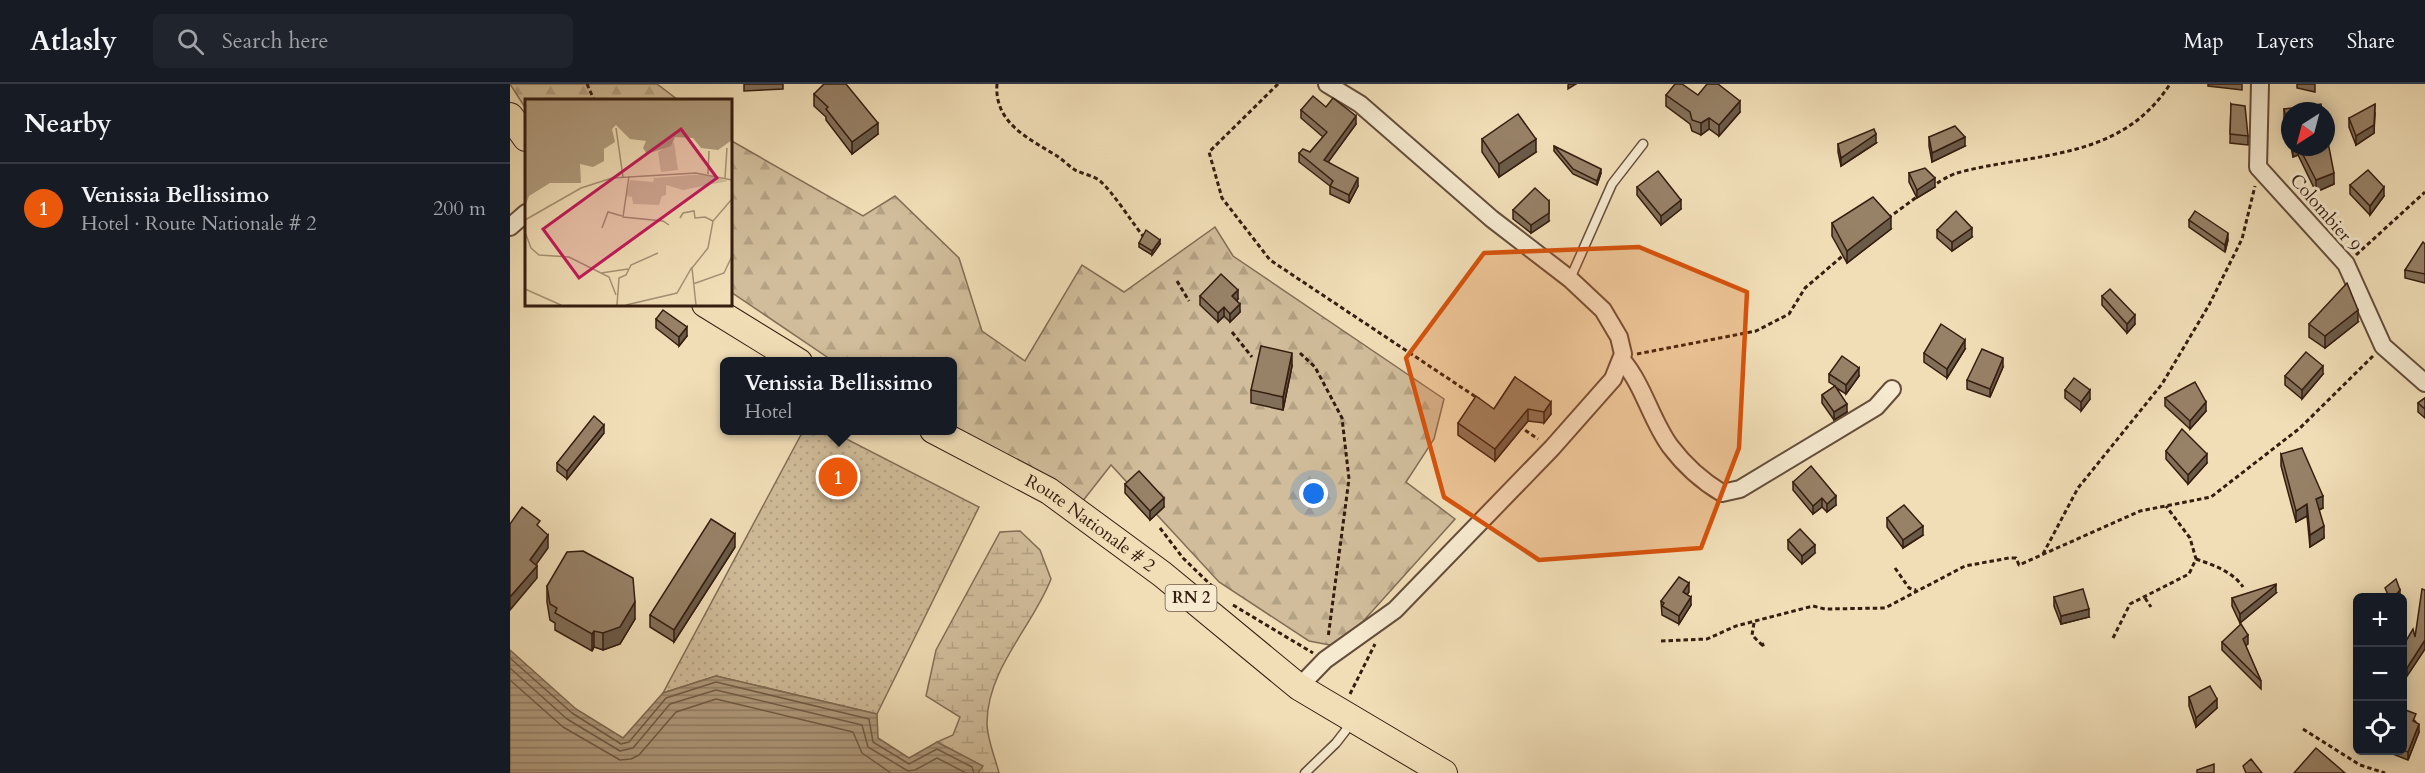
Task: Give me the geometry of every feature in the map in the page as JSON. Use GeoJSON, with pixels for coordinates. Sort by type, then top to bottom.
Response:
{"type":"FeatureCollection","features":[{"type":"Feature","properties":{"kind":"main road"},"geometry":{"type":"LineString","coordinates":[[510,116],[525,137]]}},
{"type":"Feature","properties":{"kind":"main road"},"geometry":{"type":"LineString","coordinates":[[708,306],[791,357]]}},
{"type":"Feature","properties":{"kind":"main road","name":"Route Nationale # 2"},"geometry":{"type":"LineString","coordinates":[[943,435],[1049,491],[1162,574],[1299,687],[1444,773]]}},
{"type":"Feature","properties":{"kind":"street"},"geometry":{"type":"LineString","coordinates":[[1327,84],[1360,104],[1492,219],[1570,279],[1603,310],[1619,337],[1623,357],[1669,445],[1700,480],[1722,493],[1740,489],[1876,407],[1892,389]]}},
{"type":"Feature","properties":{"kind":"street"},"geometry":{"type":"LineString","coordinates":[[2258,167],[2260,84]]}},
{"type":"Feature","properties":{"kind":"street","name":"Colombier 9"},"geometry":{"type":"LineString","coordinates":[[2258,167],[2346,264],[2383,346],[2425,383]]}},
{"type":"Feature","properties":{"kind":"street"},"geometry":{"type":"LineString","coordinates":[[510,227],[525,214]]}},
{"type":"Feature","properties":{"kind":"street"},"geometry":{"type":"LineString","coordinates":[[1299,687],[1325,660],[1395,610],[1552,448],[1613,379],[1623,357]]}},
{"type":"Feature","properties":{"kind":"lane"},"geometry":{"type":"LineString","coordinates":[[1570,279],[1612,184],[1643,144]]}},
{"type":"Feature","properties":{"kind":"lane"},"geometry":{"type":"LineString","coordinates":[[1305,773],[1336,744],[1348,716]]}},
{"type":"Feature","properties":{"kind":"path"},"geometry":{"type":"LineString","coordinates":[[587,84],[594,99]]}},
{"type":"Feature","properties":{"kind":"path"},"geometry":{"type":"LineString","coordinates":[[997,84],[996,99],[1001,114],[1036,146],[1057,156],[1074,170],[1100,181],[1143,236]]}},
{"type":"Feature","properties":{"kind":"path"},"geometry":{"type":"LineString","coordinates":[[1278,84],[1209,152],[1222,198],[1270,260],[1484,402]]}},
{"type":"Feature","properties":{"kind":"path"},"geometry":{"type":"LineString","coordinates":[[1885,220],[1954,173],[2065,154],[2114,135],[2146,112],[2170,84]]}},
{"type":"Feature","properties":{"kind":"path"},"geometry":{"type":"LineString","coordinates":[[2042,555],[2078,488],[2162,384],[2209,305],[2242,239],[2258,167]]}},
{"type":"Feature","properties":{"kind":"path"},"geometry":{"type":"LineString","coordinates":[[2346,264],[2425,192]]}},
{"type":"Feature","properties":{"kind":"path"},"geometry":{"type":"LineString","coordinates":[[1623,357],[1756,331],[1789,314],[1805,288],[1850,249]]}},
{"type":"Feature","properties":{"kind":"path"},"geometry":{"type":"LineString","coordinates":[[1177,280],[1189,301]]}},
{"type":"Feature","properties":{"kind":"path"},"geometry":{"type":"LineString","coordinates":[[1232,332],[1252,357]]}},
{"type":"Feature","properties":{"kind":"path"},"geometry":{"type":"LineString","coordinates":[[1661,641],[1707,639],[1736,626],[1813,606],[1825,609],[1885,608],[1965,566],[2009,558],[2016,558],[2019,565],[2140,511],[2211,497],[2300,428],[2383,346]]}},
{"type":"Feature","properties":{"kind":"path"},"geometry":{"type":"LineString","coordinates":[[1227,601],[1325,660],[1349,479],[1342,418],[1315,367],[1300,353]]}},
{"type":"Feature","properties":{"kind":"path"},"geometry":{"type":"LineString","coordinates":[[1514,422],[1552,448]]}},
{"type":"Feature","properties":{"kind":"path"},"geometry":{"type":"LineString","coordinates":[[2113,638],[2130,604],[2189,574],[2196,559],[2190,538],[2166,506]]}},
{"type":"Feature","properties":{"kind":"path"},"geometry":{"type":"LineString","coordinates":[[1160,528],[1183,558],[1220,594]]}},
{"type":"Feature","properties":{"kind":"path"},"geometry":{"type":"LineString","coordinates":[[2196,559],[2221,568],[2238,579],[2243,587]]}},
{"type":"Feature","properties":{"kind":"path"},"geometry":{"type":"LineString","coordinates":[[1895,567],[1909,588],[1916,590]]}},
{"type":"Feature","properties":{"kind":"path"},"geometry":{"type":"LineString","coordinates":[[2145,598],[2151,607]]}},
{"type":"Feature","properties":{"kind":"path"},"geometry":{"type":"LineString","coordinates":[[1754,623],[1752,635],[1764,647],[1762,643]]}},
{"type":"Feature","properties":{"kind":"path"},"geometry":{"type":"LineString","coordinates":[[1348,716],[1377,641]]}},
{"type":"Feature","properties":{"kind":"path"},"geometry":{"type":"LineString","coordinates":[[2303,729],[2360,765],[2385,773]]}},
{"type":"Feature","properties":{"kind":"highlighted area"},"geometry":{"type":"Polygon","coordinates":[[[1639,247],[1747,292],[1739,448],[1701,548],[1539,560],[1444,497],[1406,358],[1484,253],[1639,247]]]}},
{"type":"Feature","properties":{"kind":"green space"},"geometry":{"type":"Polygon","coordinates":[[[510,84],[657,84],[677,99],[525,99],[525,107],[510,84]]]}},
{"type":"Feature","properties":{"kind":"green space"},"geometry":{"type":"Polygon","coordinates":[[[732,141],[863,216],[895,196],[959,258],[982,331],[1025,361],[1082,265],[1124,292],[1215,227],[1233,256],[1444,399],[1434,439],[1406,482],[1455,519],[1340,647],[1309,641],[1219,582],[1111,465],[1082,502],[957,433],[957,357],[827,357],[732,293],[732,141]]]}},
{"type":"Feature","properties":{"kind":"green space"},"geometry":{"type":"Polygon","coordinates":[[[801,435],[839,435],[979,507],[877,714],[716,676],[663,693],[801,435]]]}},
{"type":"Feature","properties":{"kind":"green space"},"geometry":{"type":"Polygon","coordinates":[[[1020,531],[1040,550],[1051,579],[994,684],[989,703],[987,729],[999,773],[978,773],[982,766],[937,742],[953,735],[960,717],[926,696],[936,650],[1000,532],[1020,531]]]}},
{"type":"Feature","properties":{"kind":"water"},"geometry":{"type":"Polygon","coordinates":[[[510,650],[576,709],[623,738],[663,693],[716,676],[877,714],[878,738],[909,758],[937,742],[983,766],[978,773],[510,773],[510,650]]]}},
{"type":"Feature","properties":{"kind":"building"},"geometry":{"type":"Polygon","coordinates":[[[824,84],[846,84],[878,123],[852,142],[826,109],[828,107],[814,94],[824,84]]]}},
{"type":"Feature","properties":{"kind":"building"},"geometry":{"type":"Polygon","coordinates":[[[1675,84],[1682,84],[1698,95],[1707,84],[1718,84],[1740,101],[1719,125],[1709,118],[1701,123],[1692,120],[1690,112],[1666,95],[1675,84]]]}},
{"type":"Feature","properties":{"kind":"building"},"geometry":{"type":"Polygon","coordinates":[[[1313,96],[1326,107],[1333,98],[1356,116],[1324,160],[1358,178],[1349,195],[1330,186],[1333,181],[1299,153],[1303,149],[1310,152],[1327,132],[1301,110],[1313,96]]]}},
{"type":"Feature","properties":{"kind":"building"},"geometry":{"type":"Polygon","coordinates":[[[2231,104],[2245,106],[2248,136],[2230,134],[2231,104]]]}},
{"type":"Feature","properties":{"kind":"building"},"geometry":{"type":"Polygon","coordinates":[[[2375,104],[2374,125],[2356,136],[2349,118],[2375,104]]]}},
{"type":"Feature","properties":{"kind":"building"},"geometry":{"type":"Polygon","coordinates":[[[1518,114],[1536,139],[1499,164],[1482,139],[1518,114]]]}},
{"type":"Feature","properties":{"kind":"building"},"geometry":{"type":"Polygon","coordinates":[[[1955,126],[1965,137],[1932,153],[1929,137],[1955,126]]]}},
{"type":"Feature","properties":{"kind":"building"},"geometry":{"type":"Polygon","coordinates":[[[1874,129],[1876,134],[1841,158],[1838,144],[1874,129]]]}},
{"type":"Feature","properties":{"kind":"building"},"geometry":{"type":"Polygon","coordinates":[[[1554,146],[1601,169],[1597,181],[1573,169],[1554,146]]]}},
{"type":"Feature","properties":{"kind":"building"},"geometry":{"type":"Polygon","coordinates":[[[2304,156],[2331,156],[2334,173],[2316,180],[2304,156]]]}},
{"type":"Feature","properties":{"kind":"building"},"geometry":{"type":"Polygon","coordinates":[[[1925,168],[1935,178],[1917,190],[1909,173],[1925,168]]]}},
{"type":"Feature","properties":{"kind":"building"},"geometry":{"type":"Polygon","coordinates":[[[2368,170],[2384,187],[2370,206],[2350,185],[2368,170]]]}},
{"type":"Feature","properties":{"kind":"building"},"geometry":{"type":"Polygon","coordinates":[[[1658,171],[1681,200],[1661,216],[1637,187],[1658,171]]]}},
{"type":"Feature","properties":{"kind":"building"},"geometry":{"type":"Polygon","coordinates":[[[1535,188],[1549,201],[1549,213],[1531,225],[1513,210],[1535,188]]]}},
{"type":"Feature","properties":{"kind":"building"},"geometry":{"type":"Polygon","coordinates":[[[1873,197],[1891,217],[1847,251],[1832,223],[1873,197]]]}},
{"type":"Feature","properties":{"kind":"building"},"geometry":{"type":"Polygon","coordinates":[[[1956,211],[1972,228],[1952,242],[1937,230],[1956,211]]]}},
{"type":"Feature","properties":{"kind":"building"},"geometry":{"type":"Polygon","coordinates":[[[2195,211],[2228,233],[2225,245],[2189,220],[2195,211]]]}},
{"type":"Feature","properties":{"kind":"building"},"geometry":{"type":"Polygon","coordinates":[[[1146,230],[1160,240],[1152,251],[1139,243],[1146,230]]]}},
{"type":"Feature","properties":{"kind":"building"},"geometry":{"type":"Polygon","coordinates":[[[2423,242],[2425,244],[2425,274],[2405,270],[2423,242]]]}},
{"type":"Feature","properties":{"kind":"building"},"geometry":{"type":"Polygon","coordinates":[[[1221,274],[1238,290],[1232,296],[1240,304],[1230,314],[1224,307],[1218,313],[1200,296],[1221,274]]]}},
{"type":"Feature","properties":{"kind":"building"},"geometry":{"type":"Polygon","coordinates":[[[2347,283],[2358,310],[2325,336],[2309,324],[2347,283]]]}},
{"type":"Feature","properties":{"kind":"building"},"geometry":{"type":"Polygon","coordinates":[[[2110,289],[2135,315],[2127,324],[2102,296],[2110,289]]]}},
{"type":"Feature","properties":{"kind":"building"},"geometry":{"type":"Polygon","coordinates":[[[663,310],[687,327],[679,337],[656,319],[663,310]]]}},
{"type":"Feature","properties":{"kind":"building"},"geometry":{"type":"Polygon","coordinates":[[[1941,324],[1965,340],[1947,369],[1924,353],[1941,324]]]}},
{"type":"Feature","properties":{"kind":"building"},"geometry":{"type":"Polygon","coordinates":[[[1261,346],[1292,353],[1283,397],[1251,390],[1261,346]]]}},
{"type":"Feature","properties":{"kind":"building"},"geometry":{"type":"Polygon","coordinates":[[[1982,349],[2003,358],[1990,389],[1967,380],[1982,349]]]}},
{"type":"Feature","properties":{"kind":"building"},"geometry":{"type":"Polygon","coordinates":[[[2306,352],[2323,366],[2302,390],[2285,376],[2306,352]]]}},
{"type":"Feature","properties":{"kind":"building"},"geometry":{"type":"Polygon","coordinates":[[[1842,356],[1859,368],[1846,385],[1829,374],[1842,356]]]}},
{"type":"Feature","properties":{"kind":"building"},"geometry":{"type":"Polygon","coordinates":[[[1515,377],[1551,402],[1544,412],[1528,409],[1495,449],[1458,423],[1476,396],[1494,409],[1515,377]]]}},
{"type":"Feature","properties":{"kind":"building"},"geometry":{"type":"Polygon","coordinates":[[[2074,378],[2090,390],[2081,402],[2065,390],[2074,378]]]}},
{"type":"Feature","properties":{"kind":"building"},"geometry":{"type":"Polygon","coordinates":[[[2195,382],[2206,402],[2190,421],[2165,398],[2195,382]]]}},
{"type":"Feature","properties":{"kind":"building"},"geometry":{"type":"Polygon","coordinates":[[[1835,386],[1847,404],[1834,412],[1822,395],[1835,386]]]}},
{"type":"Feature","properties":{"kind":"building"},"geometry":{"type":"Polygon","coordinates":[[[2425,398],[2425,409],[2418,403],[2425,398]]]}},
{"type":"Feature","properties":{"kind":"building"},"geometry":{"type":"Polygon","coordinates":[[[594,416],[604,425],[567,471],[557,463],[594,416]]]}},
{"type":"Feature","properties":{"kind":"building"},"geometry":{"type":"Polygon","coordinates":[[[2182,429],[2207,454],[2188,475],[2166,451],[2182,429]]]}},
{"type":"Feature","properties":{"kind":"building"},"geometry":{"type":"Polygon","coordinates":[[[2302,448],[2323,496],[2316,499],[2324,526],[2310,535],[2307,504],[2296,511],[2281,454],[2302,448]]]}},
{"type":"Feature","properties":{"kind":"building"},"geometry":{"type":"Polygon","coordinates":[[[1811,466],[1836,496],[1827,504],[1822,498],[1813,506],[1793,482],[1811,466]]]}},
{"type":"Feature","properties":{"kind":"building"},"geometry":{"type":"Polygon","coordinates":[[[1139,471],[1164,498],[1150,511],[1125,484],[1139,471]]]}},
{"type":"Feature","properties":{"kind":"building"},"geometry":{"type":"Polygon","coordinates":[[[1904,505],[1923,526],[1903,540],[1887,518],[1904,505]]]}},
{"type":"Feature","properties":{"kind":"building"},"geometry":{"type":"Polygon","coordinates":[[[522,507],[540,521],[537,525],[548,535],[530,560],[537,566],[510,597],[510,524],[522,507]]]}},
{"type":"Feature","properties":{"kind":"building"},"geometry":{"type":"Polygon","coordinates":[[[711,519],[735,534],[674,630],[650,615],[711,519]]]}},
{"type":"Feature","properties":{"kind":"building"},"geometry":{"type":"Polygon","coordinates":[[[1800,529],[1815,545],[1802,556],[1788,540],[1800,529]]]}},
{"type":"Feature","properties":{"kind":"building"},"geometry":{"type":"Polygon","coordinates":[[[583,551],[633,578],[635,602],[620,627],[603,633],[594,631],[592,634],[555,613],[557,608],[550,604],[547,586],[567,552],[583,551]]]}},
{"type":"Feature","properties":{"kind":"building"},"geometry":{"type":"Polygon","coordinates":[[[1679,577],[1689,583],[1683,592],[1691,597],[1679,616],[1662,606],[1664,603],[1661,601],[1679,577]]]}},
{"type":"Feature","properties":{"kind":"building"},"geometry":{"type":"Polygon","coordinates":[[[2396,579],[2400,590],[2397,593],[2387,593],[2385,588],[2396,579]]]}},
{"type":"Feature","properties":{"kind":"building"},"geometry":{"type":"Polygon","coordinates":[[[2276,585],[2240,614],[2232,598],[2276,585]]]}},
{"type":"Feature","properties":{"kind":"building"},"geometry":{"type":"Polygon","coordinates":[[[2083,589],[2089,609],[2061,616],[2054,597],[2083,589]]]}},
{"type":"Feature","properties":{"kind":"building"},"geometry":{"type":"Polygon","coordinates":[[[2422,589],[2425,590],[2425,640],[2407,668],[2407,639],[2413,629],[2415,637],[2422,589]]]}},
{"type":"Feature","properties":{"kind":"building"},"geometry":{"type":"Polygon","coordinates":[[[2241,624],[2248,635],[2243,639],[2261,681],[2222,642],[2241,624]]]}},
{"type":"Feature","properties":{"kind":"building"},"geometry":{"type":"Polygon","coordinates":[[[2210,686],[2217,699],[2196,718],[2189,697],[2210,686]]]}},
{"type":"Feature","properties":{"kind":"building"},"geometry":{"type":"Polygon","coordinates":[[[2407,711],[2416,714],[2413,721],[2419,724],[2408,752],[2407,711]]]}},
{"type":"Feature","properties":{"kind":"building"},"geometry":{"type":"Polygon","coordinates":[[[2316,748],[2345,773],[2294,773],[2316,748]]]}},
{"type":"Feature","properties":{"kind":"building"},"geometry":{"type":"Polygon","coordinates":[[[2251,759],[2262,773],[2246,773],[2243,766],[2251,759]]]}},
{"type":"Feature","properties":{"kind":"building"},"geometry":{"type":"Polygon","coordinates":[[[2214,764],[2214,773],[2197,773],[2197,770],[2214,764]]]}},
{"type":"Feature","properties":{"kind":"place","name":"Venissia Bellissimo"},"geometry":{"type":"Point","coordinates":[838,477]}}]}
